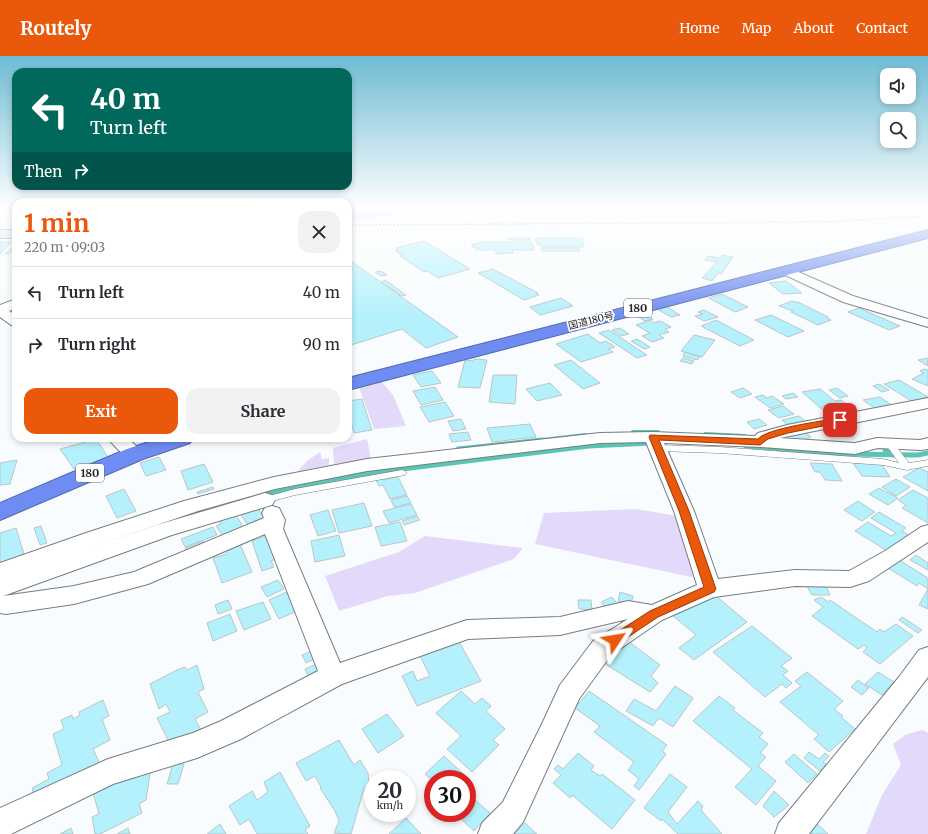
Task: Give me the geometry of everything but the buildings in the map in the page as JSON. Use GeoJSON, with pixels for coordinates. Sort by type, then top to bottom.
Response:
{"type":"FeatureCollection","features":[{"type":"Feature","properties":{"kind":"highway","name":"国道180号"},"geometry":{"type":"LineString","coordinates":[[352,383],[889,244]]}},
{"type":"Feature","properties":{"kind":"highway","name":"180"},"geometry":{"type":"LineString","coordinates":[[0,512],[135,454],[170,442]]}},
{"type":"Feature","properties":{"kind":"street"},"geometry":{"type":"LineString","coordinates":[[787,271],[848,299],[928,323]]}},
{"type":"Feature","properties":{"kind":"street"},"geometry":{"type":"LineString","coordinates":[[12,305],[1,309],[1,311],[12,319]]}},
{"type":"Feature","properties":{"kind":"street"},"geometry":{"type":"LineString","coordinates":[[762,439],[787,430],[928,403]]}},
{"type":"Feature","properties":{"kind":"street"},"geometry":{"type":"LineString","coordinates":[[0,572],[165,514],[263,494],[367,466],[600,438],[656,442],[762,439],[855,448],[877,443],[891,446],[928,444]]}},
{"type":"Feature","properties":{"kind":"street"},"geometry":{"type":"LineString","coordinates":[[122,442],[135,454]]}},
{"type":"Feature","properties":{"kind":"street"},"geometry":{"type":"LineString","coordinates":[[402,473],[584,452],[656,442]]}},
{"type":"Feature","properties":{"kind":"street"},"geometry":{"type":"LineString","coordinates":[[656,442],[684,511],[710,589]]}},
{"type":"Feature","properties":{"kind":"street"},"geometry":{"type":"LineString","coordinates":[[263,494],[274,522],[273,529],[333,676]]}},
{"type":"Feature","properties":{"kind":"street"},"geometry":{"type":"LineString","coordinates":[[0,588],[104,550],[202,518],[263,494]]}},
{"type":"Feature","properties":{"kind":"street"},"geometry":{"type":"LineString","coordinates":[[0,604],[6,605],[54,600],[107,588],[186,560],[274,522]]}},
{"type":"Feature","properties":{"kind":"street"},"geometry":{"type":"LineString","coordinates":[[492,834],[513,812],[552,732],[569,693],[602,648],[654,614],[710,589],[795,578],[850,579],[861,575],[893,556],[928,532]]}},
{"type":"Feature","properties":{"kind":"street"},"geometry":{"type":"LineString","coordinates":[[0,823],[108,772],[197,745],[231,730],[333,676],[467,630],[560,626],[628,610],[654,614]]}},
{"type":"Feature","properties":{"kind":"street"},"geometry":{"type":"LineString","coordinates":[[790,834],[908,685],[928,657]]}},
{"type":"Feature","properties":{"kind":"lane"},"geometry":{"type":"LineString","coordinates":[[656,442],[719,450],[883,462],[900,467],[904,464],[928,463]]}},
{"type":"Feature","properties":{"kind":"lane"},"geometry":{"type":"LineString","coordinates":[[891,446],[904,464]]}},
{"type":"Feature","properties":{"kind":"lane"},"geometry":{"type":"LineString","coordinates":[[263,494],[302,490],[402,473]]}},
{"type":"Feature","properties":{"kind":"shaded area"},"geometry":{"type":"Polygon","coordinates":[[[381,381],[393,395],[406,426],[374,429],[359,387],[381,381]]]}},
{"type":"Feature","properties":{"kind":"shaded area"},"geometry":{"type":"Polygon","coordinates":[[[367,439],[371,459],[334,464],[333,448],[367,439]]]}},
{"type":"Feature","properties":{"kind":"shaded area"},"geometry":{"type":"Polygon","coordinates":[[[320,452],[322,459],[329,458],[329,465],[298,471],[307,461],[320,452]]]}},
{"type":"Feature","properties":{"kind":"shaded area"},"geometry":{"type":"Polygon","coordinates":[[[636,509],[683,517],[701,579],[535,544],[544,513],[636,509]]]}},
{"type":"Feature","properties":{"kind":"shaded area"},"geometry":{"type":"Polygon","coordinates":[[[425,536],[523,548],[514,559],[415,593],[388,596],[339,611],[325,576],[399,552],[425,536]]]}},
{"type":"Feature","properties":{"kind":"shaded area"},"geometry":{"type":"Polygon","coordinates":[[[922,730],[928,733],[928,834],[866,834],[882,795],[901,765],[893,744],[905,735],[922,730]]]}},
{"type":"Feature","properties":{"kind":"waterway"},"geometry":{"type":"LineString","coordinates":[[633,432],[658,432]]}},
{"type":"Feature","properties":{"kind":"waterway"},"geometry":{"type":"LineString","coordinates":[[705,434],[745,436]]}},
{"type":"Feature","properties":{"kind":"waterway"},"geometry":{"type":"LineString","coordinates":[[539,440],[586,435]]}},
{"type":"Feature","properties":{"kind":"waterway"},"geometry":{"type":"LineString","coordinates":[[458,449],[539,440]]}},
{"type":"Feature","properties":{"kind":"waterway"},"geometry":{"type":"LineString","coordinates":[[533,441],[539,440]]}},
{"type":"Feature","properties":{"kind":"waterway"},"geometry":{"type":"LineString","coordinates":[[262,495],[370,473],[589,446],[651,443]]}},
{"type":"Feature","properties":{"kind":"waterway"},"geometry":{"type":"LineString","coordinates":[[746,446],[844,454],[892,455]]}},
{"type":"Feature","properties":{"kind":"waterway"},"geometry":{"type":"LineString","coordinates":[[885,450],[892,455]]}},
{"type":"Feature","properties":{"kind":"waterway"},"geometry":{"type":"LineString","coordinates":[[892,455],[918,455],[928,453]]}},
{"type":"Feature","properties":{"kind":"waterway"},"geometry":{"type":"LineString","coordinates":[[153,526],[255,496]]}},
{"type":"Feature","properties":{"kind":"route"},"geometry":{"type":"LineString","coordinates":[[615,640],[654,614],[710,589],[684,511],[653,437],[760,442],[764,437],[787,430],[840,420]]}}]}
